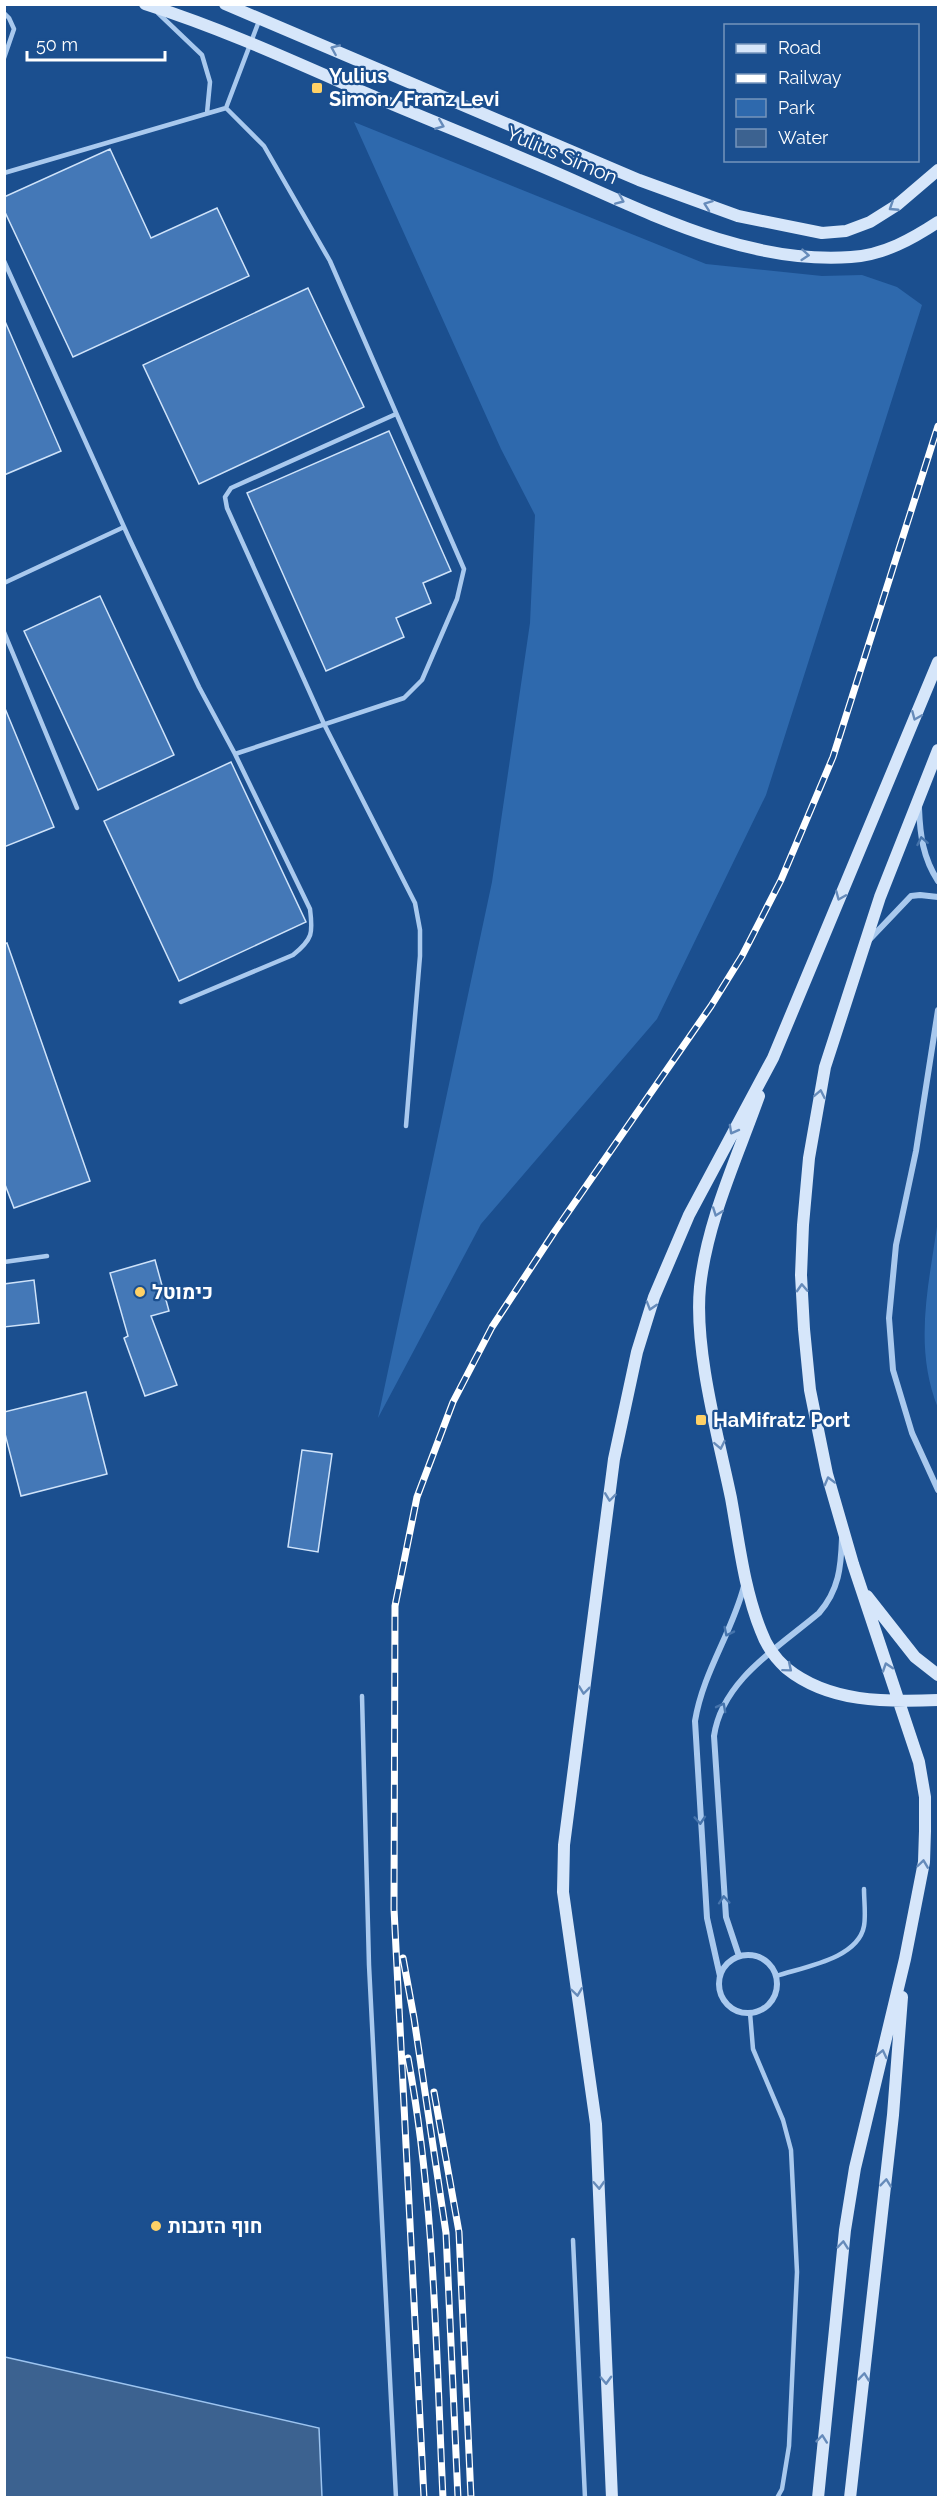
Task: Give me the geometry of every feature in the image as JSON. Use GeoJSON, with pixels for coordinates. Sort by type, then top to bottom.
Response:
{"type":"FeatureCollection","features":[{"type":"Feature","properties":{"kind":"street","name":"Yulius Simon"},"geometry":{"type":"LineString","coordinates":[[225,4],[639,180],[738,216],[789,228],[822,233],[846,231],[870,222],[897,205],[939,170]]}},
{"type":"Feature","properties":{"kind":"street","name":"Yulius Simon"},"geometry":{"type":"LineString","coordinates":[[148,6],[251,44],[641,209],[738,246],[778,253],[852,257],[882,252],[911,240],[939,222]]}},
{"type":"Feature","properties":{"kind":"street"},"geometry":{"type":"LineString","coordinates":[[939,662],[773,1058],[710,1231],[700,1288],[702,1345],[746,1576],[761,1632],[772,1653],[796,1675],[824,1690],[863,1699],[898,1702],[939,1700]]}},
{"type":"Feature","properties":{"kind":"street"},"geometry":{"type":"LineString","coordinates":[[818,2498],[844,2241],[854,2178],[905,1959],[924,1862],[925,1797],[918,1762],[861,1588],[827,1474],[810,1390],[801,1275],[802,1225],[809,1158],[825,1066],[880,897],[939,750]]}},
{"type":"Feature","properties":{"kind":"street"},"geometry":{"type":"LineString","coordinates":[[919,798],[920,837],[925,856],[939,881]]}},
{"type":"Feature","properties":{"kind":"street"},"geometry":{"type":"LineString","coordinates":[[865,944],[911,896],[939,897]]}},
{"type":"Feature","properties":{"kind":"street"},"geometry":{"type":"LineString","coordinates":[[938,1013],[916,1151],[896,1245],[890,1318],[893,1370],[912,1433],[939,1490]]}},
{"type":"Feature","properties":{"kind":"street"},"geometry":{"type":"LineString","coordinates":[[612,2498],[596,2124],[563,1892],[564,1845],[615,1459],[637,1352],[664,1271],[689,1215],[773,1058]]}},
{"type":"Feature","properties":{"kind":"street"},"geometry":{"type":"LineString","coordinates":[[739,1956],[726,1917],[714,1736],[717,1719],[724,1703],[748,1673],[829,1602],[838,1582],[842,1526]]}},
{"type":"Feature","properties":{"kind":"street"},"geometry":{"type":"LineString","coordinates":[[720,1976],[724,1968],[739,1956],[757,1957],[772,1968],[776,1976],[776,1993],[766,2007],[750,2013],[740,2012],[724,2001],[720,1993],[720,1976],[707,1918],[695,1721],[698,1701],[706,1677],[736,1616],[746,1576]]}},
{"type":"Feature","properties":{"kind":"street"},"geometry":{"type":"LineString","coordinates":[[861,1588],[915,1657],[939,1675]]}},
{"type":"Feature","properties":{"kind":"street"},"geometry":{"type":"LineString","coordinates":[[850,2498],[893,2115],[905,1959]]}},
{"type":"Feature","properties":{"kind":"lane"},"geometry":{"type":"LineString","coordinates":[[148,6],[202,55],[210,82],[207,113]]}},
{"type":"Feature","properties":{"kind":"lane"},"geometry":{"type":"LineString","coordinates":[[4,13],[14,29],[4,58]]}},
{"type":"Feature","properties":{"kind":"lane"},"geometry":{"type":"LineString","coordinates":[[226,108],[260,18]]}},
{"type":"Feature","properties":{"kind":"lane"},"geometry":{"type":"LineString","coordinates":[[4,172],[226,108]]}},
{"type":"Feature","properties":{"kind":"lane"},"geometry":{"type":"LineString","coordinates":[[226,108],[264,146],[330,261],[464,569],[457,599],[422,680],[404,698],[235,754]]}},
{"type":"Feature","properties":{"kind":"lane"},"geometry":{"type":"LineString","coordinates":[[4,261],[199,687],[235,754],[310,909],[313,930],[306,945],[293,955],[181,1002]]}},
{"type":"Feature","properties":{"kind":"lane"},"geometry":{"type":"LineString","coordinates":[[396,414],[231,488],[225,497],[227,508],[324,724],[415,903],[420,930],[420,956],[406,1126]]}},
{"type":"Feature","properties":{"kind":"lane"},"geometry":{"type":"LineString","coordinates":[[4,583],[124,527]]}},
{"type":"Feature","properties":{"kind":"lane"},"geometry":{"type":"LineString","coordinates":[[4,632],[77,808]]}},
{"type":"Feature","properties":{"kind":"lane"},"geometry":{"type":"LineString","coordinates":[[4,1262],[47,1256]]}},
{"type":"Feature","properties":{"kind":"lane"},"geometry":{"type":"LineString","coordinates":[[362,1696],[369,1965],[396,2498]]}},
{"type":"Feature","properties":{"kind":"lane"},"geometry":{"type":"LineString","coordinates":[[776,1976],[847,1952],[859,1940],[864,1925],[864,1889]]}},
{"type":"Feature","properties":{"kind":"lane"},"geometry":{"type":"LineString","coordinates":[[750,2013],[753,2049],[783,2120],[791,2150],[797,2284],[789,2446],[782,2489],[777,2498]]}},
{"type":"Feature","properties":{"kind":"lane"},"geometry":{"type":"LineString","coordinates":[[573,2240],[585,2498]]}},
{"type":"Feature","properties":{"kind":"green space"},"geometry":{"type":"Polygon","coordinates":[[[354,122],[706,264],[822,276],[862,275],[897,287],[922,305],[766,795],[657,1019],[481,1224],[378,1418],[492,882],[530,623],[535,515],[501,449],[354,122]]]}},
{"type":"Feature","properties":{"kind":"green space"},"geometry":{"type":"Polygon","coordinates":[[[938,1220],[938,1408],[930,1385],[926,1361],[925,1315],[938,1220]]]}},
{"type":"Feature","properties":{"kind":"water"},"geometry":{"type":"Polygon","coordinates":[[[5,2357],[319,2428],[322,2497],[5,2497],[5,2357]]]}},
{"type":"Feature","properties":{"kind":"building"},"geometry":{"type":"Polygon","coordinates":[[[110,149],[151,238],[217,208],[249,276],[73,357],[4,210],[4,197],[110,149]]]}},
{"type":"Feature","properties":{"kind":"building"},"geometry":{"type":"Polygon","coordinates":[[[308,288],[364,407],[199,484],[143,365],[308,288]]]}},
{"type":"Feature","properties":{"kind":"building"},"geometry":{"type":"Polygon","coordinates":[[[4,319],[61,451],[4,475],[4,319]]]}},
{"type":"Feature","properties":{"kind":"building"},"geometry":{"type":"Polygon","coordinates":[[[389,431],[451,571],[423,583],[431,603],[396,618],[404,637],[326,671],[247,493],[389,431]]]}},
{"type":"Feature","properties":{"kind":"building"},"geometry":{"type":"Polygon","coordinates":[[[100,596],[174,755],[98,790],[24,631],[100,596]]]}},
{"type":"Feature","properties":{"kind":"building"},"geometry":{"type":"Polygon","coordinates":[[[4,706],[54,827],[4,847],[4,706]]]}},
{"type":"Feature","properties":{"kind":"building"},"geometry":{"type":"Polygon","coordinates":[[[231,762],[306,922],[179,981],[104,821],[231,762]]]}},
{"type":"Feature","properties":{"kind":"building"},"geometry":{"type":"Polygon","coordinates":[[[7,943],[90,1181],[14,1208],[4,1182],[4,944],[7,943]]]}},
{"type":"Feature","properties":{"kind":"building"},"geometry":{"type":"Polygon","coordinates":[[[155,1260],[169,1311],[151,1316],[177,1385],[145,1396],[124,1338],[128,1336],[110,1273],[155,1260]]]}},
{"type":"Feature","properties":{"kind":"building"},"geometry":{"type":"Polygon","coordinates":[[[34,1280],[39,1323],[4,1327],[4,1284],[34,1280]]]}},
{"type":"Feature","properties":{"kind":"building"},"geometry":{"type":"Polygon","coordinates":[[[86,1392],[107,1474],[21,1496],[4,1430],[4,1412],[86,1392]]]}},
{"type":"Feature","properties":{"kind":"building"},"geometry":{"type":"Polygon","coordinates":[[[302,1450],[332,1454],[318,1552],[288,1547],[302,1450]]]}},
{"type":"Feature","properties":{"kind":"railway"},"geometry":{"type":"LineString","coordinates":[[424,2498],[394,1909],[395,1606],[417,1497],[453,1402],[492,1327],[555,1231],[711,1006],[742,956],[781,880],[833,757],[938,426]]}},
{"type":"Feature","properties":{"kind":"railway"},"geometry":{"type":"LineString","coordinates":[[403,1958],[446,2233],[458,2498]]}},
{"type":"Feature","properties":{"kind":"railway"},"geometry":{"type":"LineString","coordinates":[[408,2058],[424,2167],[429,2222],[443,2498]]}},
{"type":"Feature","properties":{"kind":"railway"},"geometry":{"type":"LineString","coordinates":[[434,2092],[459,2232],[471,2498]]}},
{"type":"Feature","properties":{"kind":"place","name":"Yulius Simon/Franz Levi"},"geometry":{"type":"Point","coordinates":[317,88]}},
{"type":"Feature","properties":{"kind":"place","name":"כימוטל"},"geometry":{"type":"Point","coordinates":[140,1292]}},
{"type":"Feature","properties":{"kind":"place","name":"HaMifratz Port"},"geometry":{"type":"Point","coordinates":[701,1420]}},
{"type":"Feature","properties":{"kind":"place","name":"חוף הזנבות"},"geometry":{"type":"Point","coordinates":[156,2226]}}]}
